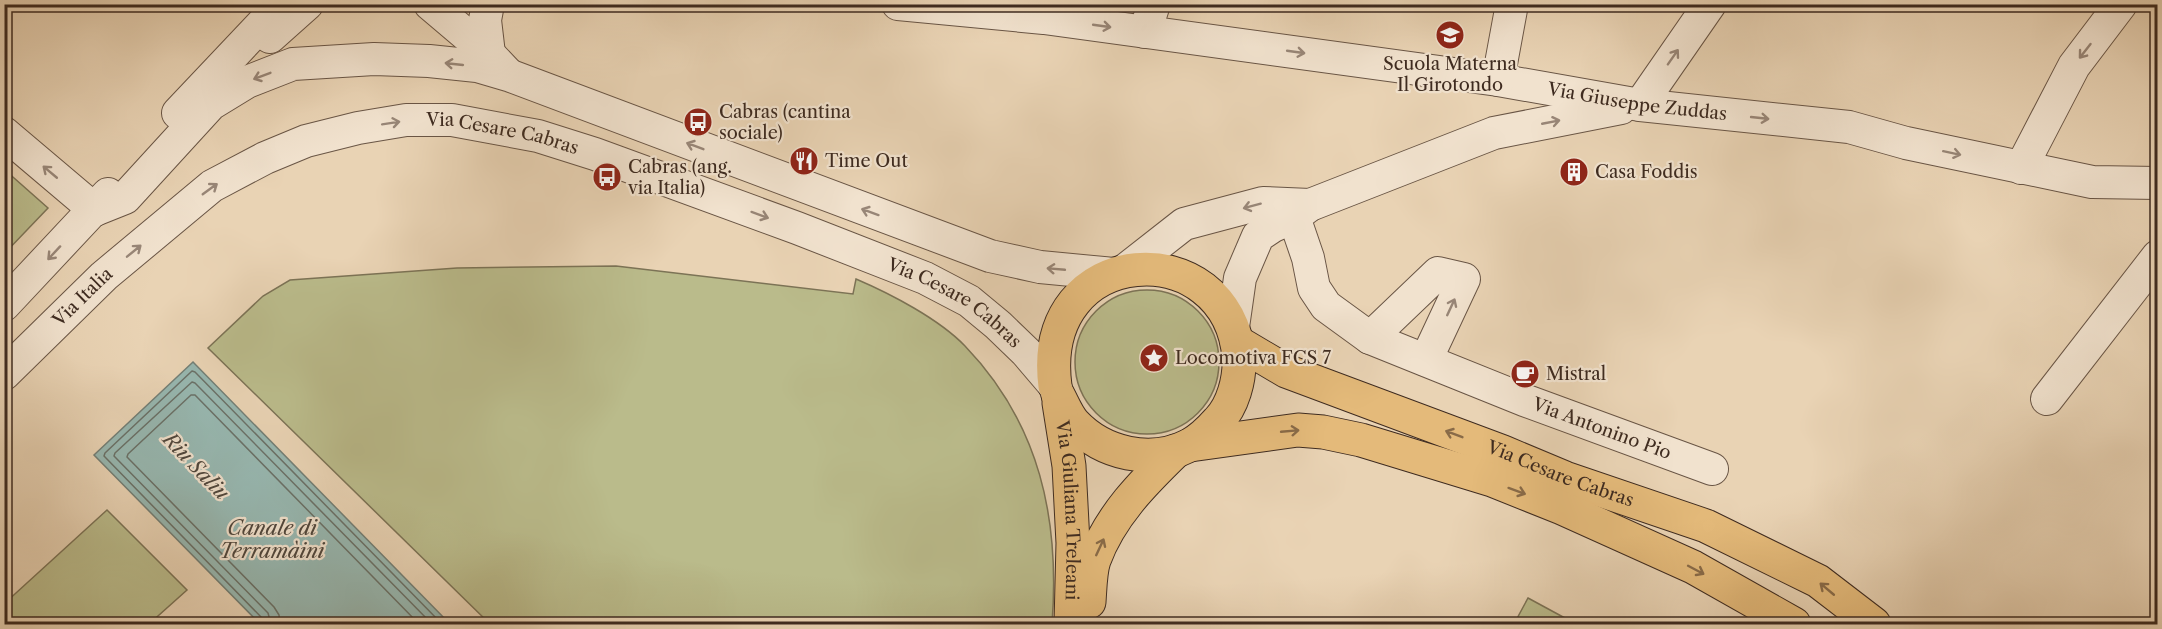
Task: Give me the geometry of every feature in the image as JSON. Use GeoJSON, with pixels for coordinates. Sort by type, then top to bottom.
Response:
{"type":"FeatureCollection","features":[{"type":"Feature","properties":{"kind":"main road"},"geometry":{"type":"LineString","coordinates":[[1154,269],[1182,276],[1207,291],[1227,314],[1235,334],[1239,369],[1233,396],[1220,419],[1200,438],[1183,448],[1147,456],[1119,452],[1086,434],[1072,420],[1056,391],[1052,364],[1057,333],[1063,318],[1071,304],[1095,283],[1119,272],[1154,269]]}},
{"type":"Feature","properties":{"kind":"main road","name":"Via Cesare Cabras"},"geometry":{"type":"LineString","coordinates":[[1235,334],[1286,371],[1503,452],[1565,478],[1706,526],[1818,581],[1874,624]]}},
{"type":"Feature","properties":{"kind":"main road","name":"Via Giuliana Treleani"},"geometry":{"type":"LineString","coordinates":[[1056,391],[1069,466],[1073,543],[1071,624]]}},
{"type":"Feature","properties":{"kind":"main road","name":"Via Cesare Cabras"},"geometry":{"type":"LineString","coordinates":[[1183,448],[1298,430],[1323,432],[1361,440],[1492,480],[1562,508],[1693,567],[1794,624]]}},
{"type":"Feature","properties":{"kind":"main road","name":"Via Giuliana Treleani"},"geometry":{"type":"LineString","coordinates":[[1130,500],[1256,435]]}},
{"type":"Feature","properties":{"kind":"main road","name":"Via Giuliana Treleani"},"geometry":{"type":"LineString","coordinates":[[1087,624],[1094,561],[1113,519],[1143,483],[1183,448]]}},
{"type":"Feature","properties":{"kind":"street"},"geometry":{"type":"LineString","coordinates":[[4,305],[94,210],[179,111],[281,4]]}},
{"type":"Feature","properties":{"kind":"street"},"geometry":{"type":"LineString","coordinates":[[238,48],[264,42],[307,4]]}},
{"type":"Feature","properties":{"kind":"street"},"geometry":{"type":"LineString","coordinates":[[430,4],[489,54],[511,76]]}},
{"type":"Feature","properties":{"kind":"street"},"geometry":{"type":"LineString","coordinates":[[488,4],[485,20],[489,54]]}},
{"type":"Feature","properties":{"kind":"street","name":"Via Giuseppe Zuddas"},"geometry":{"type":"LineString","coordinates":[[898,4],[1149,18],[1640,105],[1849,128],[1905,143],[2092,182],[2157,183]]}},
{"type":"Feature","properties":{"kind":"street"},"geometry":{"type":"LineString","coordinates":[[1494,133],[1507,121],[1514,109],[1510,98],[1498,80],[1512,4]]}},
{"type":"Feature","properties":{"kind":"street"},"geometry":{"type":"LineString","coordinates":[[1235,334],[1240,278],[1258,236],[1302,211],[1494,133],[1640,105],[1710,4]]}},
{"type":"Feature","properties":{"kind":"street"},"geometry":{"type":"LineString","coordinates":[[2021,168],[2074,66],[2121,4]]}},
{"type":"Feature","properties":{"kind":"street"},"geometry":{"type":"LineString","coordinates":[[94,210],[125,198],[211,104],[246,82],[293,64],[374,59],[477,66],[511,76],[990,256],[1040,267],[1119,272],[1184,224],[1263,203],[1302,211]]}},
{"type":"Feature","properties":{"kind":"street","name":"Via Cesare Cabras"},"geometry":{"type":"LineString","coordinates":[[165,226],[212,186],[265,158],[306,141],[358,128],[406,120],[452,120],[493,126],[538,136],[595,154],[925,278],[969,301],[1019,345],[1056,391]]}},
{"type":"Feature","properties":{"kind":"street"},"geometry":{"type":"LineString","coordinates":[[4,133],[94,210]]}},
{"type":"Feature","properties":{"kind":"street","name":"Via Antonino Pio"},"geometry":{"type":"LineString","coordinates":[[1302,211],[1314,288],[1326,306],[1370,338],[1524,400],[1712,469]]}},
{"type":"Feature","properties":{"kind":"street","name":"Via Italia"},"geometry":{"type":"LineString","coordinates":[[4,374],[104,276],[165,226]]}},
{"type":"Feature","properties":{"kind":"street"},"geometry":{"type":"LineString","coordinates":[[2047,399],[2157,256]]}},
{"type":"Feature","properties":{"kind":"street"},"geometry":{"type":"LineString","coordinates":[[1370,338],[1438,273],[1464,279],[1426,360]]}},
{"type":"Feature","properties":{"kind":"green space"},"geometry":{"type":"Polygon","coordinates":[[[5,170],[48,208],[5,253],[5,170]]]}},
{"type":"Feature","properties":{"kind":"green space"},"geometry":{"type":"Polygon","coordinates":[[[616,266],[853,294],[856,279],[914,308],[942,326],[965,346],[991,376],[1028,441],[1040,475],[1048,510],[1054,585],[1052,624],[490,624],[208,348],[263,296],[290,280],[457,268],[616,266]]]}},
{"type":"Feature","properties":{"kind":"green space"},"geometry":{"type":"Polygon","coordinates":[[[1147,290],[1174,296],[1187,302],[1198,311],[1207,322],[1213,335],[1219,362],[1213,389],[1207,402],[1198,413],[1187,422],[1174,428],[1147,434],[1120,428],[1107,422],[1096,413],[1087,402],[1081,389],[1075,362],[1081,335],[1087,322],[1096,311],[1107,302],[1120,296],[1147,290]]]}},
{"type":"Feature","properties":{"kind":"green space"},"geometry":{"type":"Polygon","coordinates":[[[107,510],[187,590],[149,624],[5,624],[5,603],[107,510]]]}},
{"type":"Feature","properties":{"kind":"green space"},"geometry":{"type":"Polygon","coordinates":[[[1528,598],[1576,624],[1514,624],[1528,598]]]}},
{"type":"Feature","properties":{"kind":"water","name":"Canale di Terramàini"},"geometry":{"type":"Polygon","coordinates":[[[193,362],[450,624],[260,624],[94,455],[193,362]]]}},
{"type":"Feature","properties":{"kind":"place","name":"Scuola Materna Il Girotondo"},"geometry":{"type":"Point","coordinates":[1450,35]}},
{"type":"Feature","properties":{"kind":"place","name":"Cabras (cantina sociale)"},"geometry":{"type":"Point","coordinates":[698,122]}},
{"type":"Feature","properties":{"kind":"place","name":"Time Out"},"geometry":{"type":"Point","coordinates":[804,161]}},
{"type":"Feature","properties":{"kind":"place","name":"Casa Foddis"},"geometry":{"type":"Point","coordinates":[1574,172]}},
{"type":"Feature","properties":{"kind":"place","name":"Cabras (ang. via Italia)"},"geometry":{"type":"Point","coordinates":[607,177]}},
{"type":"Feature","properties":{"kind":"place","name":"Locomotiva FCS 7"},"geometry":{"type":"Point","coordinates":[1154,358]}},
{"type":"Feature","properties":{"kind":"place","name":"Mistral"},"geometry":{"type":"Point","coordinates":[1525,374]}},
{"type":"Feature","properties":{"kind":"water label","name":"Riu Saliu"},"geometry":{"type":"Point","coordinates":[196,466]}}]}
